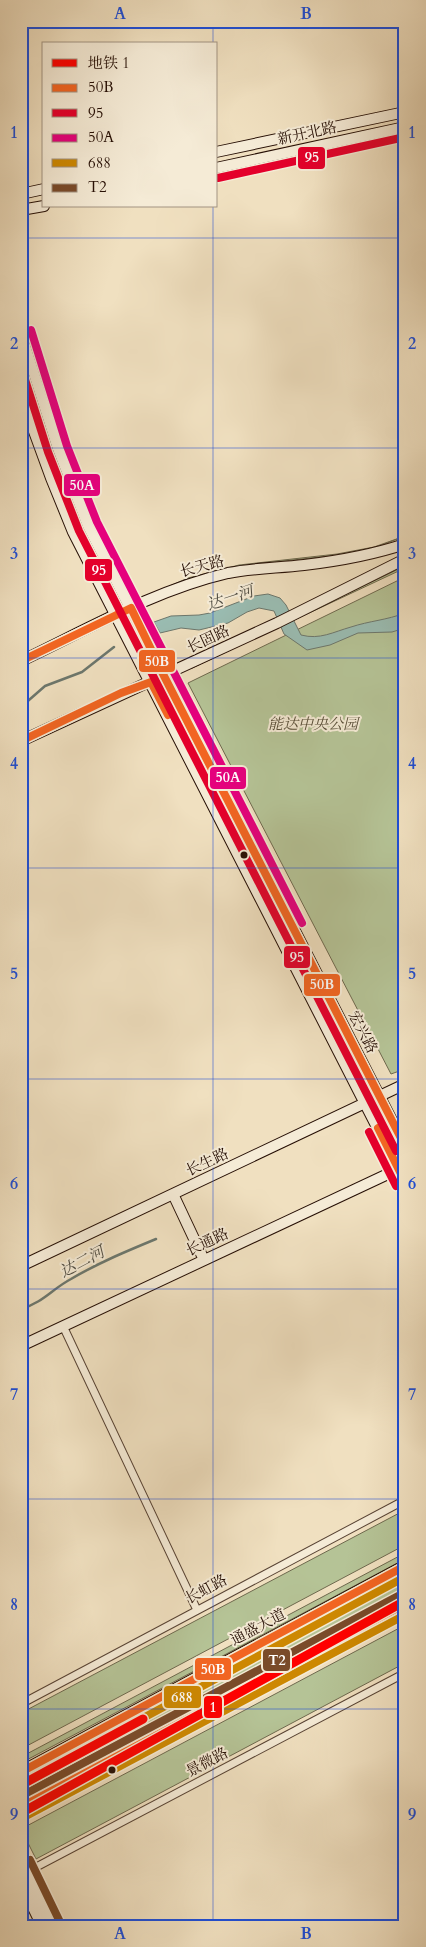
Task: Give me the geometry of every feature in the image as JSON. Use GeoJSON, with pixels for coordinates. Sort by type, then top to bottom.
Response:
{"type":"FeatureCollection","features":[{"type":"Feature","properties":{"kind":"main road","name":"新开北路"},"geometry":{"type":"LineString","coordinates":[[218,152],[405,112]]}},
{"type":"Feature","properties":{"kind":"main road","name":"新开北路"},"geometry":{"type":"LineString","coordinates":[[218,168],[405,127]]}},
{"type":"Feature","properties":{"kind":"main road"},"geometry":{"type":"LineString","coordinates":[[21,194],[42,189]]}},
{"type":"Feature","properties":{"kind":"main road"},"geometry":{"type":"LineString","coordinates":[[21,210],[42,206]]}},
{"type":"Feature","properties":{"kind":"main road","name":"宏兴路"},"geometry":{"type":"LineString","coordinates":[[21,333],[58,449],[88,526],[405,1146]]}},
{"type":"Feature","properties":{"kind":"main road","name":"宏兴路"},"geometry":{"type":"LineString","coordinates":[[21,396],[73,532],[364,1102],[402,1168],[405,1182]]}},
{"type":"Feature","properties":{"kind":"main road","name":"长天路"},"geometry":{"type":"LineString","coordinates":[[21,661],[131,608],[182,586],[231,573],[329,561],[380,552],[405,544]]}},
{"type":"Feature","properties":{"kind":"main road","name":"长固路"},"geometry":{"type":"LineString","coordinates":[[21,741],[121,693],[164,676],[277,623],[405,559]]}},
{"type":"Feature","properties":{"kind":"main road","name":"长生路"},"geometry":{"type":"LineString","coordinates":[[21,1266],[405,1084]]}},
{"type":"Feature","properties":{"kind":"main road","name":"长通路"},"geometry":{"type":"LineString","coordinates":[[21,1346],[402,1168]]}},
{"type":"Feature","properties":{"kind":"main road"},"geometry":{"type":"LineString","coordinates":[[173,1194],[204,1260]]}},
{"type":"Feature","properties":{"kind":"main road","name":"通盛大道"},"geometry":{"type":"LineString","coordinates":[[21,1772],[405,1566]]}},
{"type":"Feature","properties":{"kind":"main road"},"geometry":{"type":"LineString","coordinates":[[21,1807],[405,1604]]}},
{"type":"Feature","properties":{"kind":"main road"},"geometry":{"type":"LineString","coordinates":[[23,1871],[51,1926]]}},
{"type":"Feature","properties":{"kind":"main road"},"geometry":{"type":"LineString","coordinates":[[21,1883],[42,1926]]}},
{"type":"Feature","properties":{"kind":"street"},"geometry":{"type":"LineString","coordinates":[[63,1326],[197,1610]]}},
{"type":"Feature","properties":{"kind":"street","name":"长虹路"},"geometry":{"type":"LineString","coordinates":[[21,1704],[405,1500]]}},
{"type":"Feature","properties":{"kind":"street","name":"景微路"},"geometry":{"type":"LineString","coordinates":[[23,1871],[405,1673]]}},
{"type":"Feature","properties":{"kind":"green space"},"geometry":{"type":"Polygon","coordinates":[[[405,536],[374,548],[338,555],[239,566],[188,579],[149,595],[188,578],[239,565],[337,554],[374,547],[405,536]]]}},
{"type":"Feature","properties":{"kind":"green space"},"geometry":{"type":"Polygon","coordinates":[[[405,566],[405,568],[192,668],[405,566]]]}},
{"type":"Feature","properties":{"kind":"green space","name":"能达中央公园"},"geometry":{"type":"Polygon","coordinates":[[[405,577],[405,1069],[391,1074],[188,683],[405,577]]]}},
{"type":"Feature","properties":{"kind":"green space"},"geometry":{"type":"Polygon","coordinates":[[[405,1510],[405,1545],[21,1749],[21,1713],[405,1510]]]}},
{"type":"Feature","properties":{"kind":"green space"},"geometry":{"type":"Polygon","coordinates":[[[405,1553],[405,1559],[21,1763],[21,1757],[405,1553]]]}},
{"type":"Feature","properties":{"kind":"green space"},"geometry":{"type":"Polygon","coordinates":[[[405,1580],[405,1591],[21,1795],[21,1784],[405,1580]]]}},
{"type":"Feature","properties":{"kind":"green space"},"geometry":{"type":"Polygon","coordinates":[[[405,1612],[405,1618],[141,1759],[138,1754],[405,1612]]]}},
{"type":"Feature","properties":{"kind":"green space"},"geometry":{"type":"Polygon","coordinates":[[[405,1625],[405,1663],[36,1859],[21,1829],[405,1625]]]}},
{"type":"Feature","properties":{"kind":"green space"},"geometry":{"type":"Polygon","coordinates":[[[85,1782],[88,1787],[23,1820],[21,1815],[85,1782]]]}},
{"type":"Feature","properties":{"kind":"water"},"geometry":{"type":"Polygon","coordinates":[[[268,594],[280,598],[286,605],[301,635],[314,637],[326,635],[405,613],[405,628],[392,632],[358,633],[330,645],[307,650],[284,634],[274,611],[259,608],[247,612],[228,623],[199,630],[181,628],[160,633],[154,622],[171,616],[210,613],[254,596],[268,594]]]}},
{"type":"Feature","properties":{"kind":"waterway","name":"达一河"},"geometry":{"type":"LineString","coordinates":[[21,707],[45,686],[82,672],[114,647]]}},
{"type":"Feature","properties":{"kind":"waterway","name":"达二河"},"geometry":{"type":"LineString","coordinates":[[21,1309],[36,1303],[64,1283],[92,1268],[156,1239]]}},
{"type":"Feature","properties":{"kind":"metro line","name":"1"},"geometry":{"type":"LineString","coordinates":[[21,1813],[405,1601]]}},
{"type":"Feature","properties":{"kind":"metro line","name":"1"},"geometry":{"type":"LineString","coordinates":[[21,1785],[143,1719]]}},
{"type":"Feature","properties":{"kind":"transit line","name":"95"},"geometry":{"type":"LineString","coordinates":[[218,178],[405,137]]}},
{"type":"Feature","properties":{"kind":"transit line","name":"50A"},"geometry":{"type":"LineString","coordinates":[[31,330],[67,446],[97,522],[302,923]]}},
{"type":"Feature","properties":{"kind":"transit line","name":"95"},"geometry":{"type":"LineString","coordinates":[[21,367],[48,452],[79,531],[396,1151]]}},
{"type":"Feature","properties":{"kind":"transit line","name":"50B"},"geometry":{"type":"LineString","coordinates":[[21,661],[131,608],[405,1146]]}},
{"type":"Feature","properties":{"kind":"transit line","name":"50B"},"geometry":{"type":"LineString","coordinates":[[21,741],[121,693],[151,682],[168,715]]}},
{"type":"Feature","properties":{"kind":"transit line","name":"50B"},"geometry":{"type":"LineString","coordinates":[[378,1128],[405,1182]]}},
{"type":"Feature","properties":{"kind":"transit line","name":"95"},"geometry":{"type":"LineString","coordinates":[[369,1132],[396,1186]]}},
{"type":"Feature","properties":{"kind":"transit line","name":"50B"},"geometry":{"type":"LineString","coordinates":[[21,1772],[405,1566]]}},
{"type":"Feature","properties":{"kind":"transit line","name":"688"},"geometry":{"type":"LineString","coordinates":[[26,1781],[405,1577]]}},
{"type":"Feature","properties":{"kind":"transit line","name":"T2"},"geometry":{"type":"LineString","coordinates":[[21,1796],[400,1595]]}},
{"type":"Feature","properties":{"kind":"transit line","name":"50B"},"geometry":{"type":"LineString","coordinates":[[21,1807],[405,1604]]}},
{"type":"Feature","properties":{"kind":"transit line","name":"688"},"geometry":{"type":"LineString","coordinates":[[26,1816],[405,1615]]}},
{"type":"Feature","properties":{"kind":"transit line","name":"T2"},"geometry":{"type":"LineString","coordinates":[[30,1860],[60,1922]]}}]}
